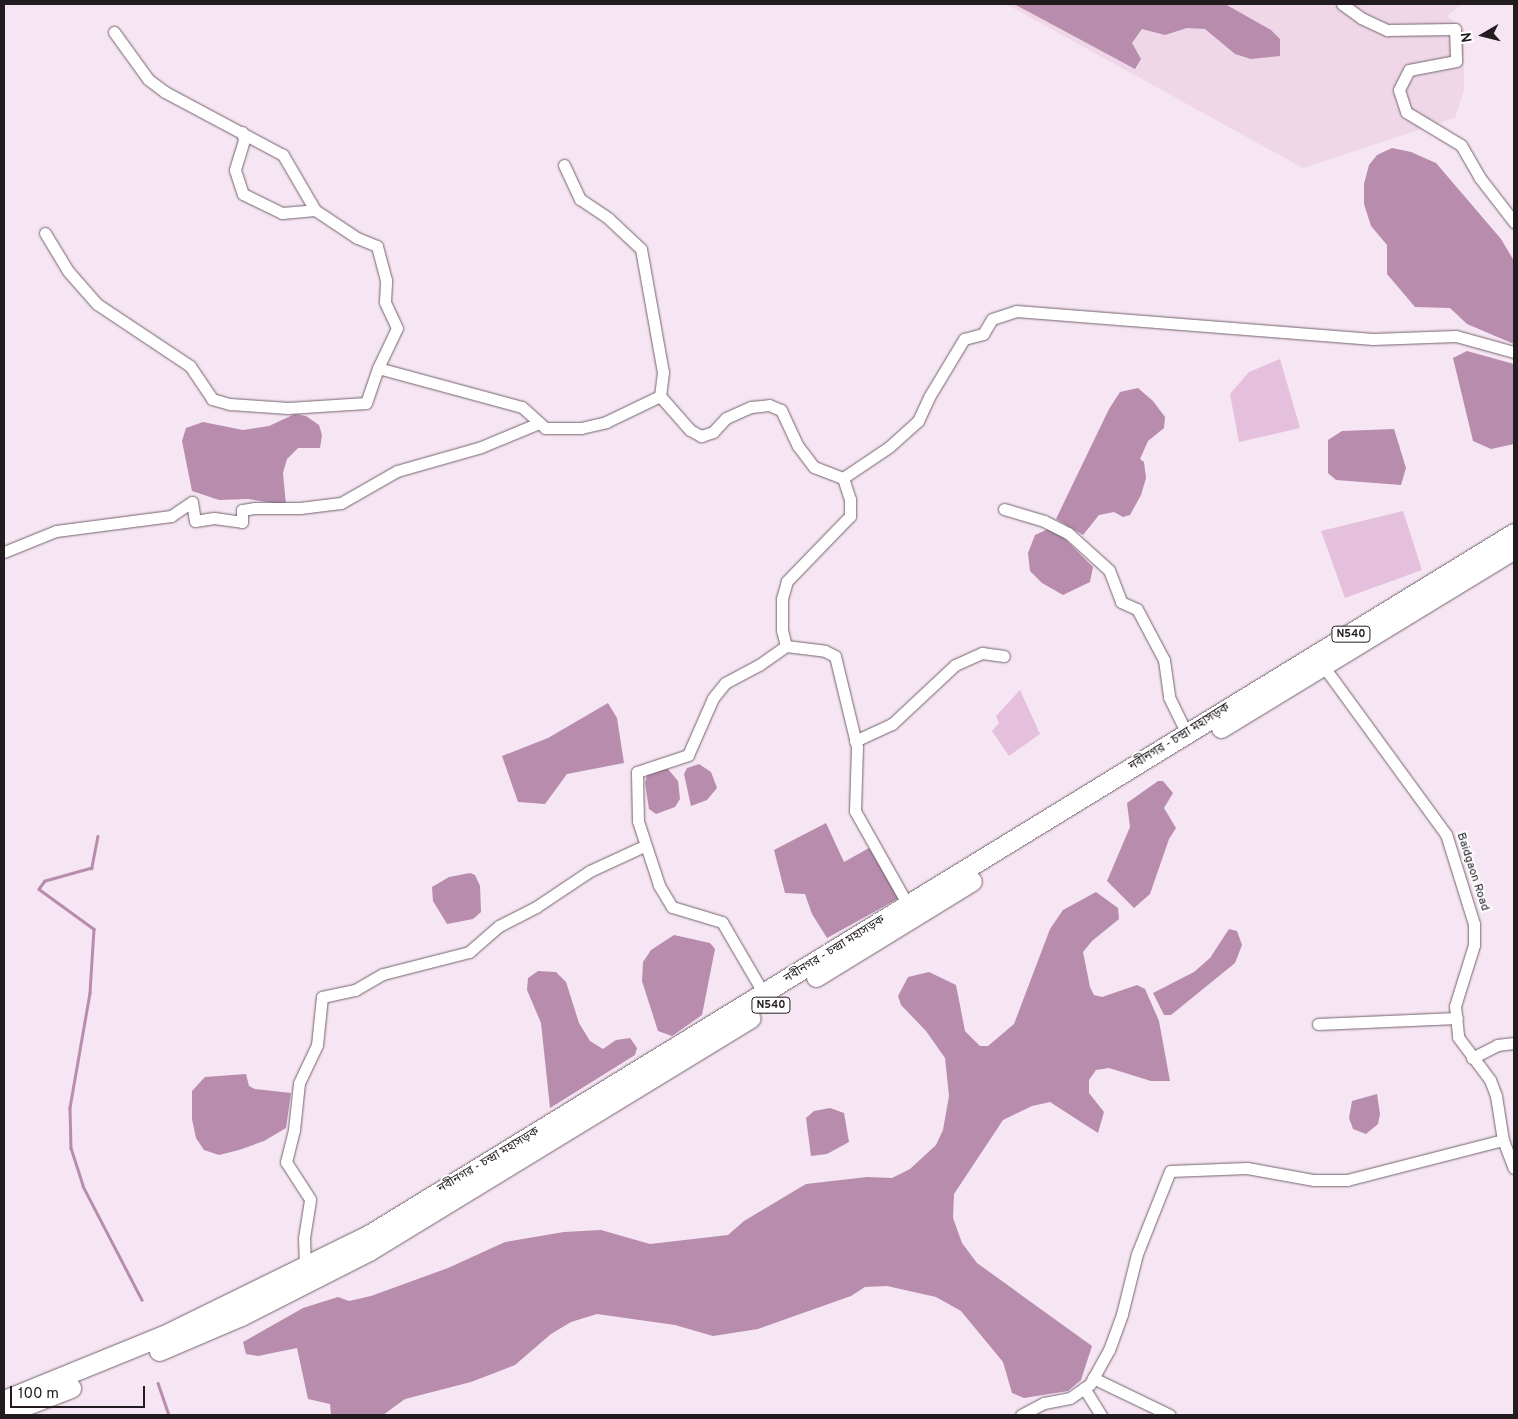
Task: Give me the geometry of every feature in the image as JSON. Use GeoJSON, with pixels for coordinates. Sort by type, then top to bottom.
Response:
{"type":"FeatureCollection","features":[{"type":"Feature","properties":{"kind":"highway","name":"নবীনগর - চন্দ্রা মহাসড়ক"},"geometry":{"type":"LineString","coordinates":[[4,1400],[164,1335],[370,1234],[1514,533]]}},
{"type":"Feature","properties":{"kind":"highway","name":"নবীনগর - চন্দ্রা মহাসড়ক"},"geometry":{"type":"LineString","coordinates":[[4,1414],[242,1316],[369,1251],[1514,549]]}},
{"type":"Feature","properties":{"kind":"street"},"geometry":{"type":"LineString","coordinates":[[1342,4],[1361,18],[1387,30],[1455,30],[1456,61],[1409,70],[1399,90],[1406,112],[1461,145],[1480,178],[1514,222]]}},
{"type":"Feature","properties":{"kind":"street"},"geometry":{"type":"LineString","coordinates":[[45,233],[68,271],[97,304],[190,366],[212,399],[268,407],[366,403],[378,368],[397,328],[385,302],[386,280],[381,255],[377,246],[356,238],[315,210],[284,155],[165,92],[148,79],[114,32]]}},
{"type":"Feature","properties":{"kind":"street"},"geometry":{"type":"LineString","coordinates":[[242,132],[244,140],[235,170],[243,194],[282,213],[315,210]]}},
{"type":"Feature","properties":{"kind":"street"},"geometry":{"type":"LineString","coordinates":[[564,165],[580,199],[608,218],[641,249],[654,306],[655,339],[663,372],[660,396],[690,430],[701,436],[713,432],[726,418],[751,407],[769,405],[781,410],[798,446],[814,467],[842,478],[850,499],[850,516],[787,581],[782,630],[786,646]]}},
{"type":"Feature","properties":{"kind":"street"},"geometry":{"type":"LineString","coordinates":[[842,478],[889,447],[918,421],[929,397],[964,339],[983,334],[992,319],[1016,311],[1372,339],[1456,336],[1514,352]]}},
{"type":"Feature","properties":{"kind":"street"},"geometry":{"type":"LineString","coordinates":[[378,368],[522,407],[544,428],[581,428],[598,424],[660,396]]}},
{"type":"Feature","properties":{"kind":"street"},"geometry":{"type":"LineString","coordinates":[[4,552],[56,531],[171,516],[192,502],[195,521],[214,518],[242,522],[242,510],[254,508],[300,508],[341,503],[398,471],[481,447],[539,423]]}},
{"type":"Feature","properties":{"kind":"street"},"geometry":{"type":"LineString","coordinates":[[1004,510],[1044,521],[1068,533],[1109,570],[1121,602],[1137,609],[1164,660],[1169,697],[1187,734]]}},
{"type":"Feature","properties":{"kind":"street"},"geometry":{"type":"LineString","coordinates":[[764,994],[722,922],[672,907],[659,885],[644,846],[636,804],[637,772],[688,755],[714,698],[725,683],[759,665],[786,646],[825,651],[835,656],[855,742],[856,811],[908,905]]}},
{"type":"Feature","properties":{"kind":"street"},"geometry":{"type":"LineString","coordinates":[[855,742],[892,724],[955,665],[982,653],[1004,656]]}},
{"type":"Feature","properties":{"kind":"street","name":"Baidgaon Road"},"geometry":{"type":"LineString","coordinates":[[1324,667],[1446,834],[1474,924],[1474,945],[1456,1006],[1458,1037],[1490,1080],[1496,1096],[1502,1140],[1514,1168]]}},
{"type":"Feature","properties":{"kind":"street"},"geometry":{"type":"LineString","coordinates":[[305,1266],[304,1238],[310,1199],[286,1162],[294,1130],[299,1083],[317,1045],[322,997],[355,990],[383,974],[469,952],[499,926],[536,907],[590,871],[644,846]]}},
{"type":"Feature","properties":{"kind":"street"},"geometry":{"type":"LineString","coordinates":[[1318,1024],[1456,1018]]}},
{"type":"Feature","properties":{"kind":"street"},"geometry":{"type":"LineString","coordinates":[[1472,1058],[1497,1045],[1514,1043]]}},
{"type":"Feature","properties":{"kind":"street"},"geometry":{"type":"LineString","coordinates":[[1021,1415],[1044,1403],[1070,1398],[1084,1388],[1093,1378],[1122,1314],[1137,1254],[1170,1171],[1247,1168],[1314,1180],[1347,1180],[1502,1140]]}},
{"type":"Feature","properties":{"kind":"street"},"geometry":{"type":"LineString","coordinates":[[1093,1378],[1170,1415]]}},
{"type":"Feature","properties":{"kind":"street"},"geometry":{"type":"LineString","coordinates":[[1084,1388],[1101,1415]]}},
{"type":"Feature","properties":{"kind":"shaded area"},"geometry":{"type":"Polygon","coordinates":[[[1006,4],[1462,4],[1447,16],[1464,29],[1464,90],[1455,118],[1303,168],[1006,4]]]}},
{"type":"Feature","properties":{"kind":"shaded area"},"geometry":{"type":"Polygon","coordinates":[[[1014,4],[1225,4],[1271,30],[1280,39],[1280,56],[1251,59],[1235,54],[1205,29],[1187,28],[1165,35],[1142,29],[1132,43],[1141,59],[1135,69],[1014,4]]]}},
{"type":"Feature","properties":{"kind":"shaded area"},"geometry":{"type":"Polygon","coordinates":[[[1392,148],[1411,152],[1436,163],[1501,239],[1514,261],[1514,344],[1467,324],[1450,308],[1415,307],[1387,274],[1387,245],[1371,226],[1364,204],[1364,184],[1369,165],[1377,155],[1392,148]]]}},
{"type":"Feature","properties":{"kind":"shaded area"},"geometry":{"type":"Polygon","coordinates":[[[1467,351],[1514,364],[1514,444],[1491,449],[1473,441],[1453,358],[1467,351]]]}},
{"type":"Feature","properties":{"kind":"shaded area"},"geometry":{"type":"Polygon","coordinates":[[[1280,359],[1300,428],[1239,442],[1230,394],[1249,372],[1280,359]]]}},
{"type":"Feature","properties":{"kind":"shaded area"},"geometry":{"type":"Polygon","coordinates":[[[1138,388],[1153,401],[1165,417],[1164,428],[1148,441],[1140,459],[1144,462],[1146,478],[1141,495],[1130,515],[1123,517],[1114,512],[1099,515],[1083,535],[1056,519],[1109,409],[1120,392],[1138,388]]]}},
{"type":"Feature","properties":{"kind":"shaded area"},"geometry":{"type":"Polygon","coordinates":[[[295,414],[306,416],[319,425],[322,435],[320,448],[298,448],[287,459],[283,473],[286,505],[248,499],[219,500],[192,491],[182,441],[186,428],[203,422],[243,430],[269,426],[295,414]]]}},
{"type":"Feature","properties":{"kind":"shaded area"},"geometry":{"type":"Polygon","coordinates":[[[1394,429],[1406,468],[1401,485],[1336,480],[1328,473],[1328,440],[1342,431],[1394,429]]]}},
{"type":"Feature","properties":{"kind":"shaded area"},"geometry":{"type":"Polygon","coordinates":[[[1403,511],[1422,570],[1345,598],[1321,531],[1403,511]]]}},
{"type":"Feature","properties":{"kind":"shaded area"},"geometry":{"type":"Polygon","coordinates":[[[1048,529],[1061,535],[1093,567],[1090,582],[1063,595],[1042,583],[1030,571],[1028,553],[1035,535],[1048,529]]]}},
{"type":"Feature","properties":{"kind":"shaded area"},"geometry":{"type":"Polygon","coordinates":[[[1020,690],[1040,734],[1009,756],[992,731],[999,723],[996,716],[1020,690]]]}},
{"type":"Feature","properties":{"kind":"shaded area"},"geometry":{"type":"Polygon","coordinates":[[[608,703],[617,718],[624,763],[567,774],[545,804],[518,802],[502,756],[548,738],[608,703]]]}},
{"type":"Feature","properties":{"kind":"shaded area"},"geometry":{"type":"Polygon","coordinates":[[[699,764],[711,772],[717,788],[707,800],[691,806],[684,774],[687,768],[699,764]]]}},
{"type":"Feature","properties":{"kind":"shaded area"},"geometry":{"type":"Polygon","coordinates":[[[658,769],[668,769],[678,781],[680,799],[675,807],[656,814],[649,809],[645,783],[647,775],[658,769]]]}},
{"type":"Feature","properties":{"kind":"shaded area"},"geometry":{"type":"Polygon","coordinates":[[[1158,781],[1163,781],[1173,793],[1164,808],[1176,828],[1169,839],[1150,894],[1134,908],[1107,881],[1130,827],[1127,803],[1158,781]]]}},
{"type":"Feature","properties":{"kind":"shaded area"},"geometry":{"type":"Polygon","coordinates":[[[826,823],[844,862],[869,848],[901,897],[827,938],[812,914],[805,894],[785,893],[774,850],[826,823]]]}},
{"type":"Feature","properties":{"kind":"shaded area"},"geometry":{"type":"Polygon","coordinates":[[[470,873],[475,875],[480,886],[481,912],[473,919],[447,924],[433,901],[432,887],[449,877],[470,873]]]}},
{"type":"Feature","properties":{"kind":"shaded area"},"geometry":{"type":"Polygon","coordinates":[[[1096,892],[1118,908],[1119,919],[1092,941],[1083,952],[1090,987],[1094,995],[1102,997],[1137,985],[1145,989],[1159,1021],[1170,1081],[1151,1081],[1109,1068],[1096,1070],[1089,1080],[1089,1093],[1104,1112],[1098,1133],[1050,1102],[1032,1106],[1003,1120],[954,1194],[953,1218],[962,1243],[977,1263],[1092,1346],[1081,1380],[1068,1391],[1024,1398],[1012,1393],[1003,1362],[961,1311],[936,1297],[887,1286],[865,1287],[851,1296],[758,1329],[713,1336],[675,1325],[597,1314],[571,1322],[551,1334],[515,1365],[471,1382],[405,1399],[383,1415],[331,1415],[330,1404],[308,1399],[297,1348],[258,1356],[246,1354],[243,1342],[303,1308],[338,1297],[349,1301],[371,1296],[448,1268],[505,1242],[564,1232],[601,1230],[650,1244],[728,1235],[744,1221],[806,1184],[867,1177],[892,1178],[910,1169],[936,1145],[943,1130],[949,1096],[945,1058],[926,1031],[901,1005],[898,996],[908,977],[929,972],[956,985],[965,1031],[980,1046],[988,1046],[1014,1024],[1050,929],[1063,910],[1096,892]]]}},
{"type":"Feature","properties":{"kind":"shaded area"},"geometry":{"type":"Polygon","coordinates":[[[1229,929],[1237,931],[1242,945],[1235,963],[1171,1015],[1164,1015],[1153,993],[1194,972],[1210,958],[1229,929]]]}},
{"type":"Feature","properties":{"kind":"shaded area"},"geometry":{"type":"Polygon","coordinates":[[[674,935],[710,943],[715,949],[702,1015],[672,1036],[658,1031],[642,981],[643,962],[651,950],[674,935]]]}},
{"type":"Feature","properties":{"kind":"shaded area"},"geometry":{"type":"Polygon","coordinates":[[[538,971],[556,972],[566,982],[579,1023],[590,1041],[603,1049],[616,1040],[630,1038],[637,1048],[635,1055],[550,1108],[541,1023],[527,990],[528,978],[538,971]]]}},
{"type":"Feature","properties":{"kind":"shaded area"},"geometry":{"type":"Polygon","coordinates":[[[246,1074],[249,1086],[255,1089],[291,1093],[286,1128],[264,1141],[239,1150],[219,1155],[204,1150],[196,1138],[192,1119],[192,1091],[205,1077],[246,1074]]]}},
{"type":"Feature","properties":{"kind":"shaded area"},"geometry":{"type":"Polygon","coordinates":[[[1377,1094],[1380,1114],[1378,1124],[1366,1134],[1353,1129],[1349,1118],[1352,1101],[1377,1094]]]}},
{"type":"Feature","properties":{"kind":"shaded area"},"geometry":{"type":"Polygon","coordinates":[[[830,1108],[844,1113],[849,1142],[827,1154],[811,1156],[806,1118],[814,1111],[830,1108]]]}},
{"type":"Feature","properties":{"kind":"waterway"},"geometry":{"type":"LineString","coordinates":[[98,836],[92,868],[45,881],[39,889],[94,929],[90,993],[70,1108],[71,1148],[83,1186],[142,1300]]}},
{"type":"Feature","properties":{"kind":"waterway"},"geometry":{"type":"LineString","coordinates":[[158,1383],[169,1415]]}}]}
